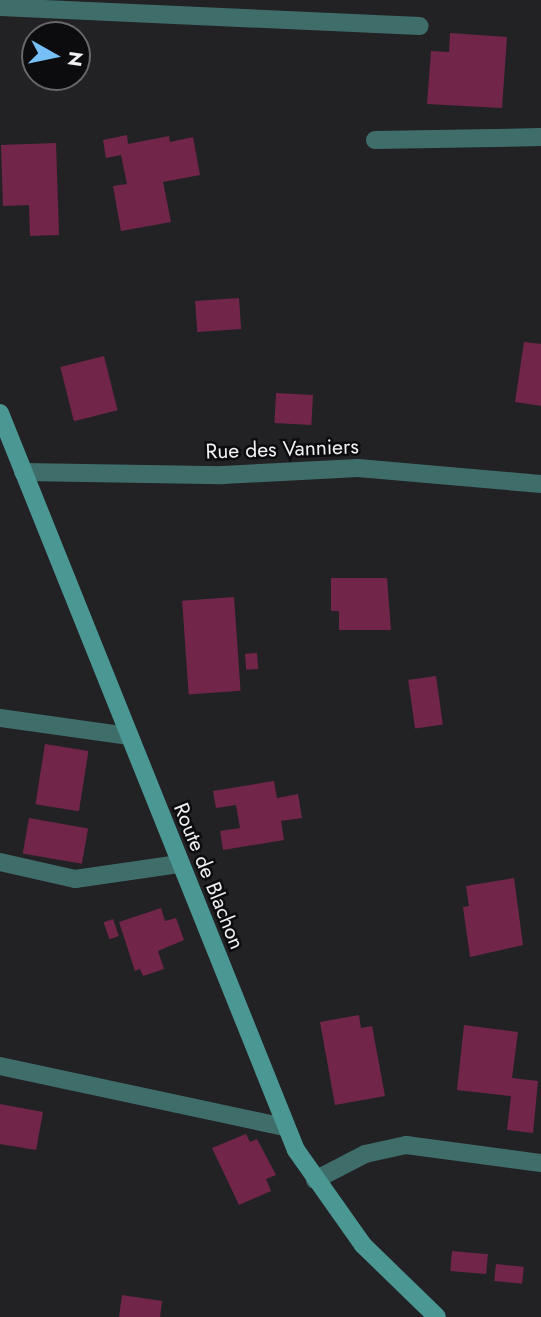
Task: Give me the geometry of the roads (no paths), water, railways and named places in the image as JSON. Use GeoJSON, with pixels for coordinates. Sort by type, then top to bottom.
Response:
{"type":"FeatureCollection","features":[{"type":"Feature","properties":{"kind":"street"},"geometry":{"type":"LineString","coordinates":[[0,7],[420,26]]}},
{"type":"Feature","properties":{"kind":"street"},"geometry":{"type":"LineString","coordinates":[[375,140],[541,137]]}},
{"type":"Feature","properties":{"kind":"street","name":"Route de Blachon"},"geometry":{"type":"LineString","coordinates":[[0,413],[285,1127],[315,1180],[363,1245],[437,1317]]}},
{"type":"Feature","properties":{"kind":"street","name":"Rue des Vanniers"},"geometry":{"type":"LineString","coordinates":[[23,472],[223,475],[358,468],[541,484]]}},
{"type":"Feature","properties":{"kind":"street"},"geometry":{"type":"LineString","coordinates":[[0,718],[128,736]]}},
{"type":"Feature","properties":{"kind":"street"},"geometry":{"type":"LineString","coordinates":[[0,862],[75,879],[180,864]]}},
{"type":"Feature","properties":{"kind":"street"},"geometry":{"type":"LineString","coordinates":[[0,1066],[285,1127]]}},
{"type":"Feature","properties":{"kind":"street"},"geometry":{"type":"LineString","coordinates":[[315,1180],[365,1154],[406,1144],[541,1163]]}}]}
